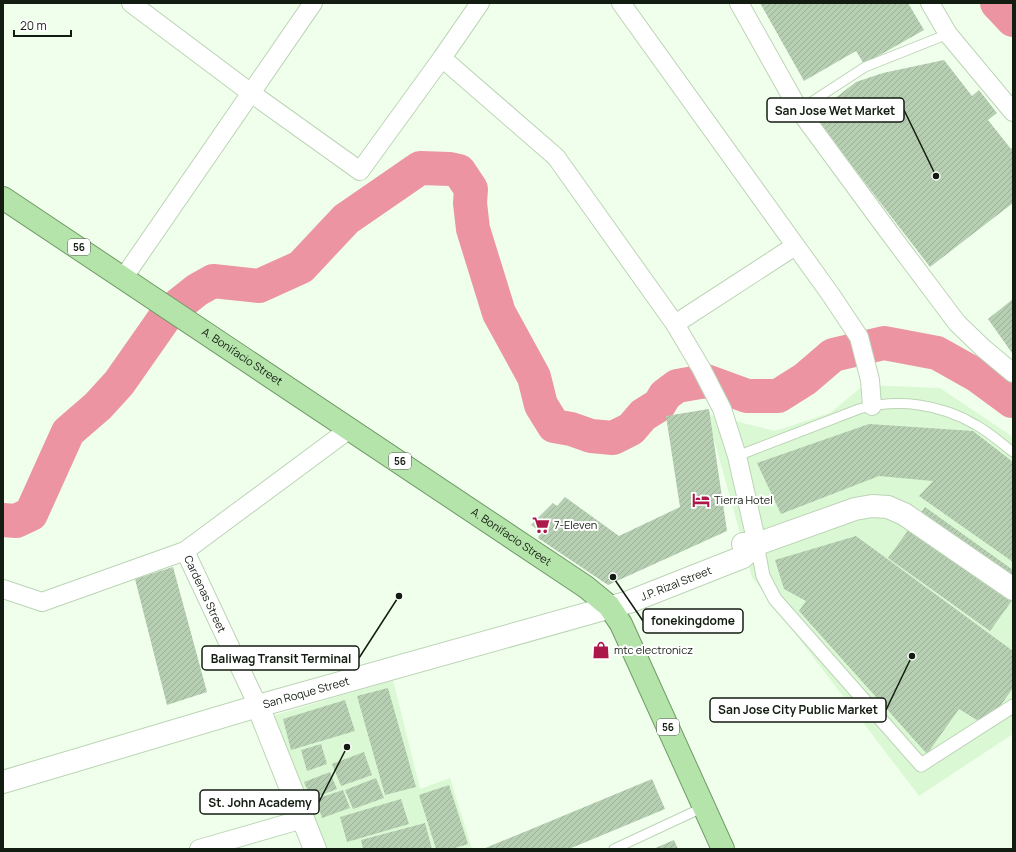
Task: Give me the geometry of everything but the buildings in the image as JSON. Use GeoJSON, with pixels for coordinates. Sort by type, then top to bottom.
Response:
{"type":"FeatureCollection","features":[{"type":"Feature","properties":{"kind":"highway","name":"56"},"geometry":{"type":"LineString","coordinates":[[3,198],[124,277]]}},
{"type":"Feature","properties":{"kind":"highway","name":"A. Bonifacio Street"},"geometry":{"type":"LineString","coordinates":[[124,277],[189,319],[586,587],[609,606],[621,624],[723,849]]}},
{"type":"Feature","properties":{"kind":"street"},"geometry":{"type":"LineString","coordinates":[[131,3],[360,172],[480,3]]}},
{"type":"Feature","properties":{"kind":"street"},"geometry":{"type":"LineString","coordinates":[[124,277],[314,3]]}},
{"type":"Feature","properties":{"kind":"street"},"geometry":{"type":"LineString","coordinates":[[621,3],[831,294],[859,337],[869,373],[872,406]]}},
{"type":"Feature","properties":{"kind":"street"},"geometry":{"type":"LineString","coordinates":[[739,3],[800,110],[957,323],[987,352],[1013,373]]}},
{"type":"Feature","properties":{"kind":"street"},"geometry":{"type":"LineString","coordinates":[[930,3],[948,34],[1013,112]]}},
{"type":"Feature","properties":{"kind":"street"},"geometry":{"type":"LineString","coordinates":[[442,58],[556,158],[675,324],[701,368],[722,409],[737,456],[763,576],[774,599],[921,765],[1013,706]]}},
{"type":"Feature","properties":{"kind":"street"},"geometry":{"type":"LineString","coordinates":[[675,324],[796,246]]}},
{"type":"Feature","properties":{"kind":"street","name":"Cardenas Street"},"geometry":{"type":"LineString","coordinates":[[315,849],[258,706],[185,551],[351,428]]}},
{"type":"Feature","properties":{"kind":"street","name":"J.P. Rizal Street"},"geometry":{"type":"LineString","coordinates":[[609,606],[626,589],[736,544],[757,544],[855,509],[872,506],[888,507],[904,514],[1013,589]]}},
{"type":"Feature","properties":{"kind":"street"},"geometry":{"type":"LineString","coordinates":[[3,589],[42,602],[185,551]]}},
{"type":"Feature","properties":{"kind":"street","name":"San Roque Street"},"geometry":{"type":"LineString","coordinates":[[3,782],[258,706],[609,606]]}},
{"type":"Feature","properties":{"kind":"street"},"geometry":{"type":"LineString","coordinates":[[199,849],[303,819]]}},
{"type":"Feature","properties":{"kind":"lane"},"geometry":{"type":"LineString","coordinates":[[800,110],[865,67],[948,34]]}},
{"type":"Feature","properties":{"kind":"lane"},"geometry":{"type":"LineString","coordinates":[[737,456],[859,409],[901,403],[922,405],[939,409],[976,425],[1013,452]]}},
{"type":"Feature","properties":{"kind":"lane"},"geometry":{"type":"LineString","coordinates":[[614,849],[704,807]]}},
{"type":"Feature","properties":{"kind":"shaded area"},"geometry":{"type":"Polygon","coordinates":[[[864,385],[940,388],[1013,437],[1013,734],[919,796],[752,577],[707,414],[775,431],[830,413],[864,385]]]}},
{"type":"Feature","properties":{"kind":"shaded area"},"geometry":{"type":"Polygon","coordinates":[[[393,680],[420,789],[450,778],[472,849],[327,849],[272,716],[393,680]]]}},
{"type":"Feature","properties":{"kind":"waterway"},"geometry":{"type":"LineString","coordinates":[[997,3],[1013,20]]}},
{"type":"Feature","properties":{"kind":"waterway"},"geometry":{"type":"LineString","coordinates":[[3,520],[16,521],[31,514],[68,432],[98,406],[119,383],[168,313],[197,290],[213,281],[259,286],[301,267],[346,219],[420,168],[450,169],[459,171],[471,189],[470,203],[473,229],[499,313],[534,377],[541,405],[554,426],[571,429],[591,436],[613,438],[631,429],[643,415],[659,405],[665,395],[677,386],[706,381],[747,396],[778,396],[805,379],[833,355],[884,343],[937,353],[978,376],[1012,401],[1013,400]]}},
{"type":"Feature","properties":{"kind":"place","name":"San Jose Wet Market"},"geometry":{"type":"Point","coordinates":[936,176]}},
{"type":"Feature","properties":{"kind":"place","name":"Tierra Hotel"},"geometry":{"type":"Point","coordinates":[701,500]}},
{"type":"Feature","properties":{"kind":"place","name":"7-Eleven"},"geometry":{"type":"Point","coordinates":[541,525]}},
{"type":"Feature","properties":{"kind":"place","name":"fonekingdome"},"geometry":{"type":"Point","coordinates":[613,577]}},
{"type":"Feature","properties":{"kind":"place","name":"Baliwag Transit Terminal"},"geometry":{"type":"Point","coordinates":[399,596]}},
{"type":"Feature","properties":{"kind":"place","name":"mtc electronicz"},"geometry":{"type":"Point","coordinates":[601,650]}},
{"type":"Feature","properties":{"kind":"place","name":"San Jose City Public Market"},"geometry":{"type":"Point","coordinates":[912,656]}},
{"type":"Feature","properties":{"kind":"place","name":"St. John Academy"},"geometry":{"type":"Point","coordinates":[347,747]}}]}
